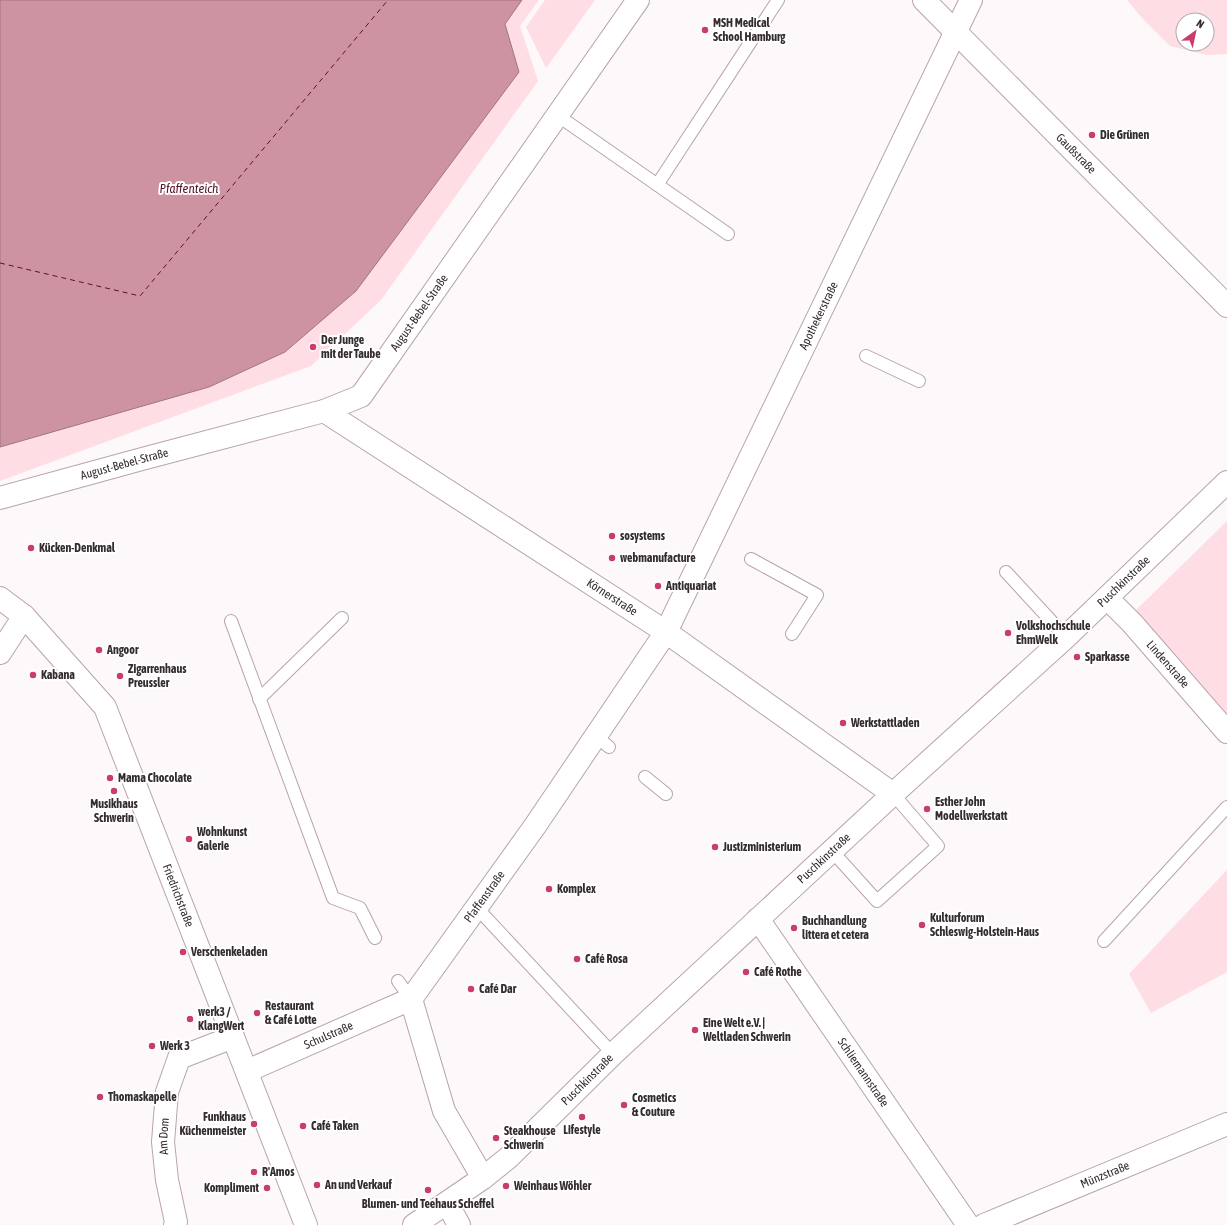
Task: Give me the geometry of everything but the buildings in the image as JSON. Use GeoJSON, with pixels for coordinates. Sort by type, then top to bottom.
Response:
{"type":"FeatureCollection","features":[{"type":"Feature","properties":{"kind":"street","name":"August-Bebel-Straße"},"geometry":{"type":"LineString","coordinates":[[0,498],[324,411],[361,396],[638,0]]}},
{"type":"Feature","properties":{"kind":"street","name":"Gaußstraße"},"geometry":{"type":"LineString","coordinates":[[924,0],[1227,306]]}},
{"type":"Feature","properties":{"kind":"street","name":"Apothekerstraße"},"geometry":{"type":"LineString","coordinates":[[666,632],[717,541],[819,332],[971,0]]}},
{"type":"Feature","properties":{"kind":"street","name":"Körnerstraße"},"geometry":{"type":"LineString","coordinates":[[324,411],[666,632],[893,794]]}},
{"type":"Feature","properties":{"kind":"street","name":"Puschkinstraße"},"geometry":{"type":"LineString","coordinates":[[414,1225],[483,1178],[508,1158],[613,1054],[893,794],[1066,637],[1227,482]]}},
{"type":"Feature","properties":{"kind":"street","name":"Friedrichstraße"},"geometry":{"type":"LineString","coordinates":[[0,598],[24,616],[104,707],[306,1225]]}},
{"type":"Feature","properties":{"kind":"street","name":"Lindenstraße"},"geometry":{"type":"LineString","coordinates":[[1107,598],[1132,623],[1227,732]]}},
{"type":"Feature","properties":{"kind":"street"},"geometry":{"type":"LineString","coordinates":[[0,653],[24,616]]}},
{"type":"Feature","properties":{"kind":"street","name":"Pfaffenstraße"},"geometry":{"type":"LineString","coordinates":[[411,999],[535,826],[602,742],[666,632]]}},
{"type":"Feature","properties":{"kind":"street","name":"Schliemannstraße"},"geometry":{"type":"LineString","coordinates":[[758,919],[968,1225]]}},
{"type":"Feature","properties":{"kind":"street"},"geometry":{"type":"LineString","coordinates":[[411,999],[444,1111],[483,1178]]}},
{"type":"Feature","properties":{"kind":"street","name":"Schulstraße"},"geometry":{"type":"LineString","coordinates":[[246,1071],[411,999]]}},
{"type":"Feature","properties":{"kind":"street","name":"Am Dom"},"geometry":{"type":"LineString","coordinates":[[176,1225],[167,1180],[163,1142],[167,1092],[179,1058],[233,1036]]}},
{"type":"Feature","properties":{"kind":"street","name":"Münzstraße"},"geometry":{"type":"LineString","coordinates":[[984,1225],[1227,1124]]}},
{"type":"Feature","properties":{"kind":"street"},"geometry":{"type":"LineString","coordinates":[[447,1203],[459,1225]]}},
{"type":"Feature","properties":{"kind":"lane"},"geometry":{"type":"LineString","coordinates":[[657,185],[778,0]]}},
{"type":"Feature","properties":{"kind":"lane"},"geometry":{"type":"LineString","coordinates":[[557,115],[728,234]]}},
{"type":"Feature","properties":{"kind":"lane"},"geometry":{"type":"LineString","coordinates":[[866,356],[919,381]]}},
{"type":"Feature","properties":{"kind":"lane"},"geometry":{"type":"LineString","coordinates":[[751,559],[818,595],[792,634]]}},
{"type":"Feature","properties":{"kind":"lane"},"geometry":{"type":"LineString","coordinates":[[1006,572],[1066,637]]}},
{"type":"Feature","properties":{"kind":"lane"},"geometry":{"type":"LineString","coordinates":[[259,699],[342,618]]}},
{"type":"Feature","properties":{"kind":"lane"},"geometry":{"type":"LineString","coordinates":[[230,621],[333,898],[360,908],[375,938]]}},
{"type":"Feature","properties":{"kind":"lane"},"geometry":{"type":"LineString","coordinates":[[645,777],[666,794]]}},
{"type":"Feature","properties":{"kind":"lane"},"geometry":{"type":"LineString","coordinates":[[832,851],[877,901],[938,846],[893,794]]}},
{"type":"Feature","properties":{"kind":"lane"},"geometry":{"type":"LineString","coordinates":[[1104,941],[1227,807]]}},
{"type":"Feature","properties":{"kind":"lane"},"geometry":{"type":"LineString","coordinates":[[477,908],[613,1054]]}},
{"type":"Feature","properties":{"kind":"lane"},"geometry":{"type":"LineString","coordinates":[[398,981],[411,999]]}},
{"type":"Feature","properties":{"kind":"shaded area"},"geometry":{"type":"Polygon","coordinates":[[[522,0],[539,0],[520,26],[538,81],[381,300],[311,366],[0,481],[0,447],[209,387],[285,352],[356,291],[519,72],[505,23],[522,0]]]}},
{"type":"Feature","properties":{"kind":"shaded area"},"geometry":{"type":"Polygon","coordinates":[[[545,0],[595,0],[546,68],[526,27],[545,0]]]}},
{"type":"Feature","properties":{"kind":"shaded area"},"geometry":{"type":"Polygon","coordinates":[[[1127,0],[1227,0],[1227,54],[1207,55],[1195,52],[1215,52],[1215,12],[1175,12],[1175,47],[1170,46],[1142,18],[1127,0]]]}},
{"type":"Feature","properties":{"kind":"shaded area"},"geometry":{"type":"Polygon","coordinates":[[[1227,521],[1227,732],[1127,619],[1227,521]]]}},
{"type":"Feature","properties":{"kind":"shaded area"},"geometry":{"type":"Polygon","coordinates":[[[1227,870],[1227,972],[1151,1013],[1129,974],[1227,870]]]}},
{"type":"Feature","properties":{"kind":"water","name":"Pfaffenteich"},"geometry":{"type":"Polygon","coordinates":[[[0,0],[522,0],[505,24],[519,72],[356,291],[285,352],[209,387],[0,447],[0,0]]]}},
{"type":"Feature","properties":{"kind":"ferry route"},"geometry":{"type":"LineString","coordinates":[[0,263],[140,296],[388,0]]}},
{"type":"Feature","properties":{"kind":"place","name":"MSH Medical School Hamburg"},"geometry":{"type":"Point","coordinates":[705,30]}},
{"type":"Feature","properties":{"kind":"place","name":"Die Grünen"},"geometry":{"type":"Point","coordinates":[1092,135]}},
{"type":"Feature","properties":{"kind":"place","name":"Der Junge mit der Taube"},"geometry":{"type":"Point","coordinates":[313,347]}},
{"type":"Feature","properties":{"kind":"place","name":"sosystems"},"geometry":{"type":"Point","coordinates":[612,536]}},
{"type":"Feature","properties":{"kind":"place","name":"Kücken-Denkmal"},"geometry":{"type":"Point","coordinates":[31,548]}},
{"type":"Feature","properties":{"kind":"place","name":"webmanufacture"},"geometry":{"type":"Point","coordinates":[612,558]}},
{"type":"Feature","properties":{"kind":"place","name":"Antiquariat"},"geometry":{"type":"Point","coordinates":[658,586]}},
{"type":"Feature","properties":{"kind":"place","name":"Volkshochschule EhmWelk"},"geometry":{"type":"Point","coordinates":[1008,633]}},
{"type":"Feature","properties":{"kind":"place","name":"Angoor"},"geometry":{"type":"Point","coordinates":[99,650]}},
{"type":"Feature","properties":{"kind":"place","name":"Sparkasse"},"geometry":{"type":"Point","coordinates":[1077,657]}},
{"type":"Feature","properties":{"kind":"place","name":"Kabana"},"geometry":{"type":"Point","coordinates":[33,675]}},
{"type":"Feature","properties":{"kind":"place","name":"Zigarrenhaus Preussler"},"geometry":{"type":"Point","coordinates":[120,676]}},
{"type":"Feature","properties":{"kind":"place","name":"Werkstattladen"},"geometry":{"type":"Point","coordinates":[843,723]}},
{"type":"Feature","properties":{"kind":"place","name":"Mama Chocolate"},"geometry":{"type":"Point","coordinates":[110,778]}},
{"type":"Feature","properties":{"kind":"place","name":"Musikhaus Schwerin"},"geometry":{"type":"Point","coordinates":[114,791]}},
{"type":"Feature","properties":{"kind":"place","name":"Esther John Modellwerkstatt"},"geometry":{"type":"Point","coordinates":[927,809]}},
{"type":"Feature","properties":{"kind":"place","name":"Wohnkunst Galerie"},"geometry":{"type":"Point","coordinates":[189,839]}},
{"type":"Feature","properties":{"kind":"place","name":"Justizministerium"},"geometry":{"type":"Point","coordinates":[715,847]}},
{"type":"Feature","properties":{"kind":"place","name":"Komplex"},"geometry":{"type":"Point","coordinates":[549,889]}},
{"type":"Feature","properties":{"kind":"place","name":"Kulturforum Schleswig-Holstein-Haus"},"geometry":{"type":"Point","coordinates":[922,925]}},
{"type":"Feature","properties":{"kind":"place","name":"Buchhandlung littera et cetera"},"geometry":{"type":"Point","coordinates":[794,928]}},
{"type":"Feature","properties":{"kind":"place","name":"Verschenkeladen"},"geometry":{"type":"Point","coordinates":[183,952]}},
{"type":"Feature","properties":{"kind":"place","name":"Café Rosa"},"geometry":{"type":"Point","coordinates":[577,959]}},
{"type":"Feature","properties":{"kind":"place","name":"Café Rothe"},"geometry":{"type":"Point","coordinates":[746,972]}},
{"type":"Feature","properties":{"kind":"place","name":"Café Dar"},"geometry":{"type":"Point","coordinates":[471,989]}},
{"type":"Feature","properties":{"kind":"place","name":"Restaurant & Café Lotte"},"geometry":{"type":"Point","coordinates":[257,1013]}},
{"type":"Feature","properties":{"kind":"place","name":"werk3 / KlangWert"},"geometry":{"type":"Point","coordinates":[190,1019]}},
{"type":"Feature","properties":{"kind":"place","name":"Eine Welt e.V. | Weltladen Schwerin"},"geometry":{"type":"Point","coordinates":[695,1030]}},
{"type":"Feature","properties":{"kind":"place","name":"Werk 3"},"geometry":{"type":"Point","coordinates":[152,1046]}},
{"type":"Feature","properties":{"kind":"place","name":"Thomaskapelle"},"geometry":{"type":"Point","coordinates":[100,1097]}},
{"type":"Feature","properties":{"kind":"place","name":"Cosmetics & Couture"},"geometry":{"type":"Point","coordinates":[624,1105]}},
{"type":"Feature","properties":{"kind":"place","name":"Lifestyle"},"geometry":{"type":"Point","coordinates":[582,1117]}},
{"type":"Feature","properties":{"kind":"place","name":"Funkhaus Küchenmeister"},"geometry":{"type":"Point","coordinates":[254,1124]}},
{"type":"Feature","properties":{"kind":"place","name":"Café Taken"},"geometry":{"type":"Point","coordinates":[303,1126]}},
{"type":"Feature","properties":{"kind":"place","name":"Steakhouse Schwerin"},"geometry":{"type":"Point","coordinates":[496,1138]}},
{"type":"Feature","properties":{"kind":"place","name":"R'Amos"},"geometry":{"type":"Point","coordinates":[254,1172]}},
{"type":"Feature","properties":{"kind":"place","name":"An und Verkauf"},"geometry":{"type":"Point","coordinates":[317,1185]}},
{"type":"Feature","properties":{"kind":"place","name":"Weinhaus Wöhler"},"geometry":{"type":"Point","coordinates":[506,1186]}},
{"type":"Feature","properties":{"kind":"place","name":"Kompliment"},"geometry":{"type":"Point","coordinates":[267,1188]}},
{"type":"Feature","properties":{"kind":"place","name":"Blumen- und Teehaus Scheffel"},"geometry":{"type":"Point","coordinates":[428,1190]}}]}
